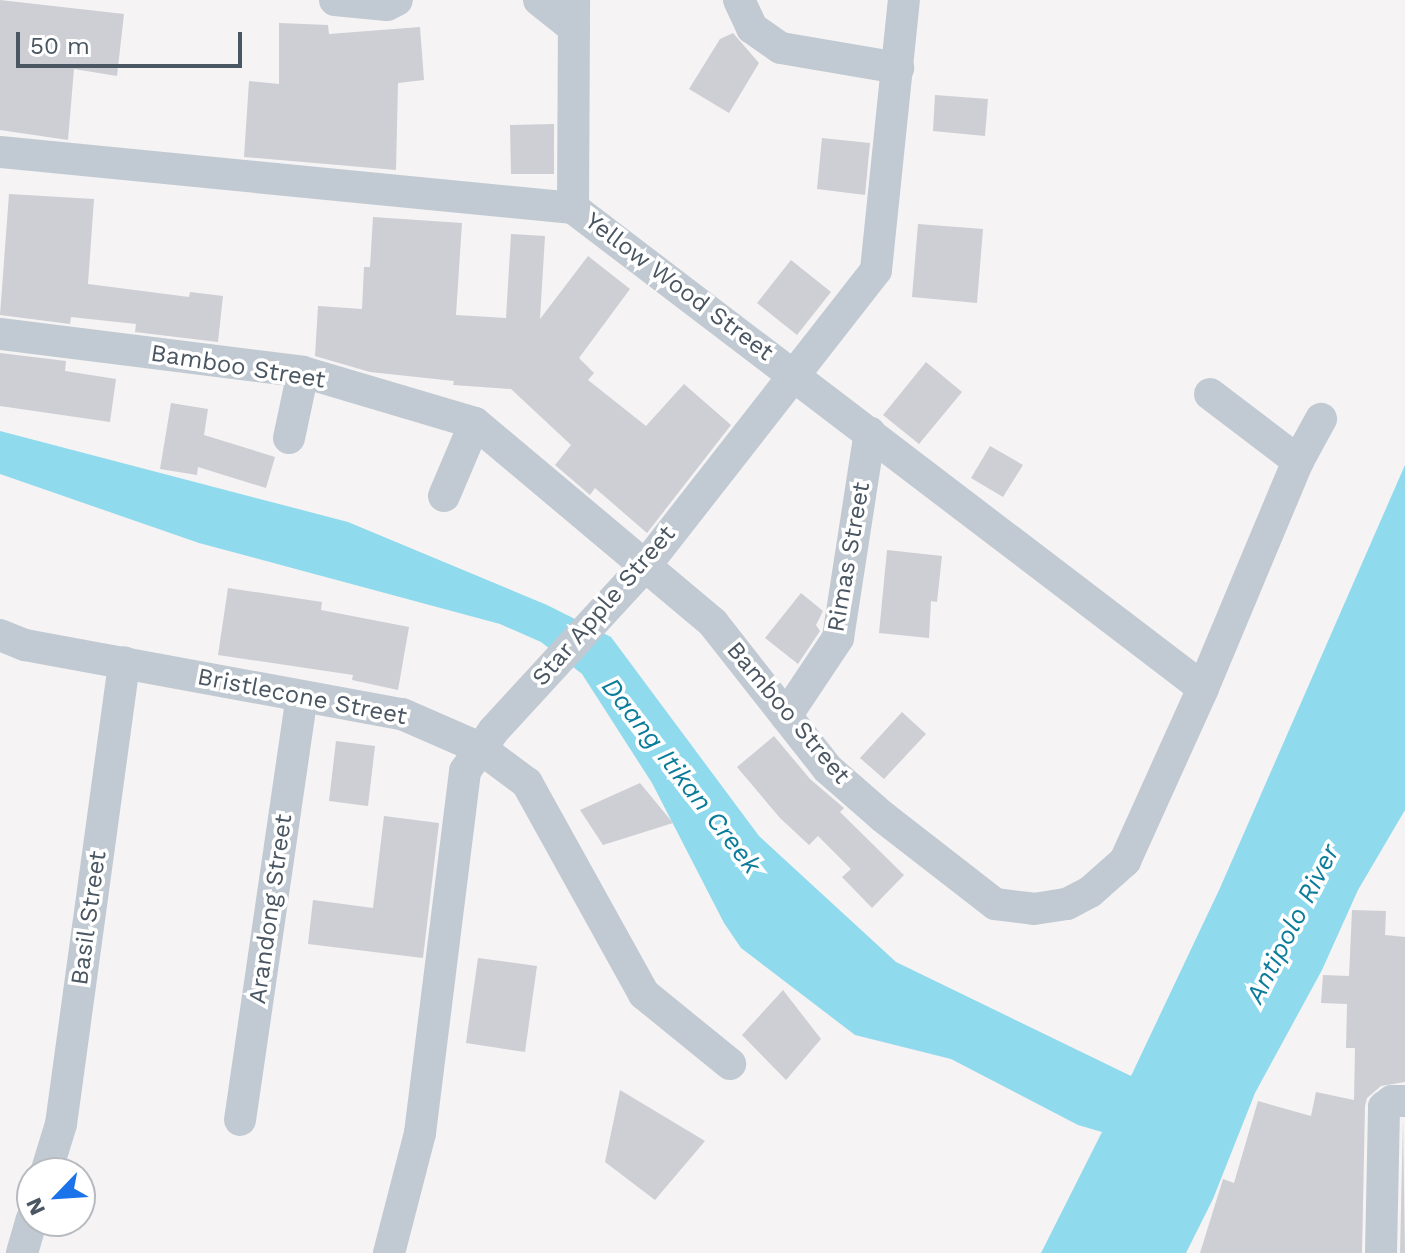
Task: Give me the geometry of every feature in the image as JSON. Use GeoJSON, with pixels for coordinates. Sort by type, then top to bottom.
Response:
{"type":"FeatureCollection","features":[{"type":"Feature","properties":{"kind":"street"},"geometry":{"type":"LineString","coordinates":[[335,0],[387,5],[397,0]]}},
{"type":"Feature","properties":{"kind":"street"},"geometry":{"type":"LineString","coordinates":[[539,0],[574,14],[573,208]]}},
{"type":"Feature","properties":{"kind":"street"},"geometry":{"type":"LineString","coordinates":[[739,0],[752,28],[781,48],[898,68]]}},
{"type":"Feature","properties":{"kind":"street","name":"Star Apple Street"},"geometry":{"type":"LineString","coordinates":[[389,1253],[420,1133],[465,771],[487,739],[645,566],[876,270],[904,0]]}},
{"type":"Feature","properties":{"kind":"street","name":"Yellow Wood Street"},"geometry":{"type":"LineString","coordinates":[[0,152],[573,208],[1203,688]]}},
{"type":"Feature","properties":{"kind":"street","name":"Bamboo Street"},"geometry":{"type":"LineString","coordinates":[[0,334],[303,372],[475,423],[713,623],[828,769],[908,837],[995,904],[1034,909],[1067,904],[1090,892],[1125,861],[1203,688],[1298,461],[1321,419]]}},
{"type":"Feature","properties":{"kind":"street"},"geometry":{"type":"LineString","coordinates":[[289,438],[303,372]]}},
{"type":"Feature","properties":{"kind":"street"},"geometry":{"type":"LineString","coordinates":[[1210,394],[1298,461]]}},
{"type":"Feature","properties":{"kind":"street"},"geometry":{"type":"LineString","coordinates":[[444,496],[475,423]]}},
{"type":"Feature","properties":{"kind":"street","name":"Rimas Street"},"geometry":{"type":"LineString","coordinates":[[786,716],[838,638],[870,432]]}},
{"type":"Feature","properties":{"kind":"street","name":"Bristlecone Street"},"geometry":{"type":"LineString","coordinates":[[0,635],[25,645],[402,714],[487,739],[527,783],[644,994],[730,1064]]}},
{"type":"Feature","properties":{"kind":"street","name":"Basil Street"},"geometry":{"type":"LineString","coordinates":[[51,1157],[61,1124],[124,662]]}},
{"type":"Feature","properties":{"kind":"street","name":"Arandong Street"},"geometry":{"type":"LineString","coordinates":[[240,1120],[302,697]]}},
{"type":"Feature","properties":{"kind":"street"},"geometry":{"type":"LineString","coordinates":[[1381,1253],[1395,1104]]}},
{"type":"Feature","properties":{"kind":"water"},"geometry":{"type":"Polygon","coordinates":[[[0,431],[348,522],[547,605],[611,637],[759,836],[896,962],[1131,1076],[1220,888],[1405,465],[1405,810],[1358,890],[1322,970],[1255,1093],[1213,1199],[1186,1253],[1041,1253],[1102,1132],[1078,1125],[951,1059],[855,1035],[741,948],[724,923],[652,783],[582,674],[541,642],[500,624],[199,543],[0,474],[0,431]]]}},
{"type":"Feature","properties":{"kind":"building"},"geometry":{"type":"Polygon","coordinates":[[[0,0],[124,14],[117,76],[74,69],[68,140],[0,130],[0,0]]]}},
{"type":"Feature","properties":{"kind":"building"},"geometry":{"type":"Polygon","coordinates":[[[279,23],[328,25],[329,34],[420,27],[424,80],[398,83],[396,170],[244,157],[249,81],[279,84],[279,23]]]}},
{"type":"Feature","properties":{"kind":"building"},"geometry":{"type":"Polygon","coordinates":[[[733,33],[759,63],[729,113],[689,89],[720,39],[733,33]]]}},
{"type":"Feature","properties":{"kind":"building"},"geometry":{"type":"Polygon","coordinates":[[[935,95],[988,99],[985,136],[933,131],[935,95]]]}},
{"type":"Feature","properties":{"kind":"building"},"geometry":{"type":"Polygon","coordinates":[[[554,124],[554,174],[511,174],[510,125],[554,124]]]}},
{"type":"Feature","properties":{"kind":"building"},"geometry":{"type":"Polygon","coordinates":[[[822,138],[870,143],[865,195],[817,189],[822,138]]]}},
{"type":"Feature","properties":{"kind":"building"},"geometry":{"type":"Polygon","coordinates":[[[9,194],[94,199],[88,284],[189,297],[190,292],[223,296],[218,342],[135,332],[136,324],[71,317],[70,324],[0,315],[9,194]]]}},
{"type":"Feature","properties":{"kind":"building"},"geometry":{"type":"Polygon","coordinates":[[[373,217],[462,223],[456,315],[506,318],[511,234],[545,236],[540,319],[588,256],[630,289],[579,358],[594,373],[588,380],[646,426],[684,384],[731,425],[647,533],[595,488],[590,495],[555,465],[571,445],[511,389],[453,385],[454,381],[370,372],[315,356],[318,306],[362,309],[364,267],[370,267],[373,217]]]}},
{"type":"Feature","properties":{"kind":"building"},"geometry":{"type":"Polygon","coordinates":[[[918,224],[983,229],[977,303],[912,297],[918,224]]]}},
{"type":"Feature","properties":{"kind":"building"},"geometry":{"type":"Polygon","coordinates":[[[791,260],[831,292],[797,335],[757,303],[791,260]]]}},
{"type":"Feature","properties":{"kind":"building"},"geometry":{"type":"Polygon","coordinates":[[[0,353],[66,361],[65,371],[116,379],[110,422],[0,406],[0,353]]]}},
{"type":"Feature","properties":{"kind":"building"},"geometry":{"type":"Polygon","coordinates":[[[926,362],[962,392],[919,444],[883,415],[926,362]]]}},
{"type":"Feature","properties":{"kind":"building"},"geometry":{"type":"Polygon","coordinates":[[[171,403],[208,409],[204,435],[275,457],[266,488],[198,467],[197,475],[160,469],[171,403]]]}},
{"type":"Feature","properties":{"kind":"building"},"geometry":{"type":"Polygon","coordinates":[[[990,446],[1023,465],[1003,497],[971,478],[990,446]]]}},
{"type":"Feature","properties":{"kind":"building"},"geometry":{"type":"Polygon","coordinates":[[[887,550],[942,556],[937,602],[931,601],[929,638],[879,633],[887,550]]]}},
{"type":"Feature","properties":{"kind":"building"},"geometry":{"type":"Polygon","coordinates":[[[228,588],[322,602],[321,610],[409,627],[398,690],[352,680],[353,675],[218,655],[228,588]]]}},
{"type":"Feature","properties":{"kind":"building"},"geometry":{"type":"Polygon","coordinates":[[[801,593],[823,611],[816,625],[820,631],[798,664],[765,638],[801,593]]]}},
{"type":"Feature","properties":{"kind":"building"},"geometry":{"type":"Polygon","coordinates":[[[902,712],[926,734],[884,779],[860,758],[902,712]]]}},
{"type":"Feature","properties":{"kind":"building"},"geometry":{"type":"Polygon","coordinates":[[[774,736],[810,779],[844,808],[840,812],[904,875],[872,908],[842,877],[851,869],[818,836],[809,845],[780,818],[737,767],[774,736]]]}},
{"type":"Feature","properties":{"kind":"building"},"geometry":{"type":"Polygon","coordinates":[[[336,741],[375,746],[368,806],[329,801],[336,741]]]}},
{"type":"Feature","properties":{"kind":"building"},"geometry":{"type":"Polygon","coordinates":[[[640,783],[673,823],[603,845],[580,810],[640,783]]]}},
{"type":"Feature","properties":{"kind":"building"},"geometry":{"type":"Polygon","coordinates":[[[384,816],[439,823],[423,958],[308,944],[313,900],[373,908],[384,816]]]}},
{"type":"Feature","properties":{"kind":"building"},"geometry":{"type":"Polygon","coordinates":[[[1352,910],[1386,911],[1385,935],[1405,937],[1405,1082],[1381,1086],[1367,1098],[1362,1253],[1200,1253],[1223,1179],[1234,1183],[1258,1101],[1311,1116],[1316,1092],[1354,1100],[1355,1048],[1346,1048],[1347,1004],[1321,1003],[1323,975],[1349,976],[1352,910]]]}},
{"type":"Feature","properties":{"kind":"building"},"geometry":{"type":"Polygon","coordinates":[[[478,958],[537,966],[525,1052],[466,1043],[478,958]]]}},
{"type":"Feature","properties":{"kind":"building"},"geometry":{"type":"Polygon","coordinates":[[[783,990],[821,1039],[786,1080],[742,1035],[783,990]]]}},
{"type":"Feature","properties":{"kind":"building"},"geometry":{"type":"Polygon","coordinates":[[[620,1090],[705,1141],[655,1200],[605,1162],[620,1090]]]}},
{"type":"Feature","properties":{"kind":"building"},"geometry":{"type":"Polygon","coordinates":[[[1403,1120],[1405,1253],[1400,1253],[1403,1120]]]}},
{"type":"Feature","properties":{"kind":"water label","name":"Daang Itikan Creek"},"geometry":{"type":"Point","coordinates":[681,776]}},
{"type":"Feature","properties":{"kind":"water label","name":"Antipolo River"},"geometry":{"type":"Point","coordinates":[1293,924]}}]}
